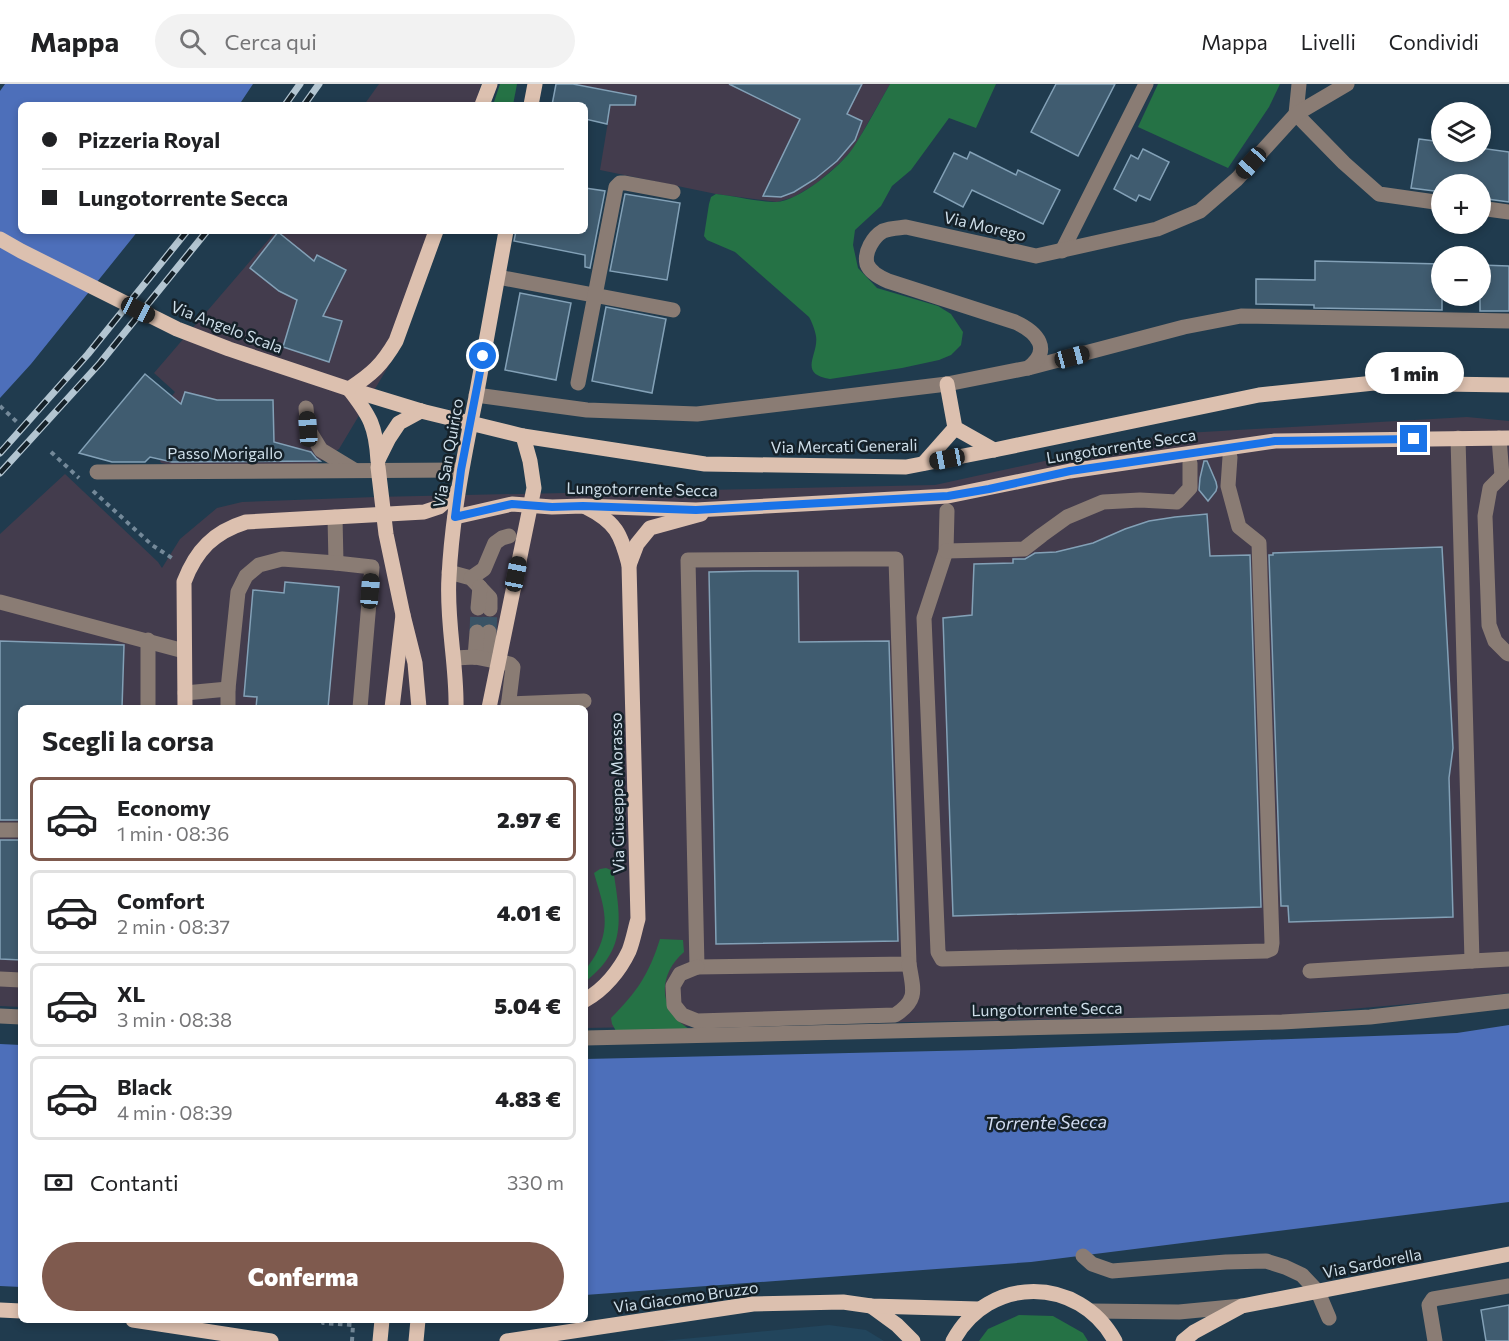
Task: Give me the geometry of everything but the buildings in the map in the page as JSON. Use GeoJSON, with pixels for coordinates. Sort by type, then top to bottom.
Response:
{"type":"FeatureCollection","features":[{"type":"Feature","properties":{"kind":"main road"},"geometry":{"type":"LineString","coordinates":[[483,102],[490,84]]}},
{"type":"Feature","properties":{"kind":"main road"},"geometry":{"type":"LineString","coordinates":[[532,102],[535,84]]}},
{"type":"Feature","properties":{"kind":"main road"},"geometry":{"type":"LineString","coordinates":[[419,705],[415,663],[386,534],[376,440],[371,421],[349,389],[369,377],[392,347],[435,234]]}},
{"type":"Feature","properties":{"kind":"main road","name":"Via San Quirico"},"geometry":{"type":"LineString","coordinates":[[456,705],[454,658],[449,620],[449,572],[461,470],[505,234]]}},
{"type":"Feature","properties":{"kind":"main road","name":"Via Angelo Scala"},"geometry":{"type":"LineString","coordinates":[[0,239],[177,329],[229,349],[421,411],[524,436]]}},
{"type":"Feature","properties":{"kind":"main road","name":"Via Mercati Generali"},"geometry":{"type":"LineString","coordinates":[[524,436],[705,464],[906,467],[1259,394],[1374,383],[1509,385]]}},
{"type":"Feature","properties":{"kind":"main road"},"geometry":{"type":"LineString","coordinates":[[947,384],[955,428]]}},
{"type":"Feature","properties":{"kind":"main road"},"geometry":{"type":"LineString","coordinates":[[378,461],[399,423],[421,411]]}},
{"type":"Feature","properties":{"kind":"main road"},"geometry":{"type":"LineString","coordinates":[[955,428],[994,450]]}},
{"type":"Feature","properties":{"kind":"main road"},"geometry":{"type":"LineString","coordinates":[[924,463],[955,428]]}},
{"type":"Feature","properties":{"kind":"main road"},"geometry":{"type":"LineString","coordinates":[[490,705],[534,489],[524,436]]}},
{"type":"Feature","properties":{"kind":"main road","name":"Lungotorrente Secca"},"geometry":{"type":"LineString","coordinates":[[455,517],[512,504],[696,510],[948,496],[1070,471],[1275,441],[1504,438]]}},
{"type":"Feature","properties":{"kind":"main road"},"geometry":{"type":"LineString","coordinates":[[185,701],[184,582],[197,554],[210,540],[235,525],[246,522],[424,512],[439,507],[458,491]]}},
{"type":"Feature","properties":{"kind":"main road","name":"Via Giuseppe Morasso"},"geometry":{"type":"LineString","coordinates":[[583,506],[598,513],[611,523],[622,539],[629,565],[638,919],[630,950],[616,973],[588,998]]}},
{"type":"Feature","properties":{"kind":"main road","name":"Via Giuseppe Morasso"},"geometry":{"type":"LineString","coordinates":[[629,565],[637,544],[650,528],[724,508]]}},
{"type":"Feature","properties":{"kind":"main road"},"geometry":{"type":"LineString","coordinates":[[392,705],[403,615]]}},
{"type":"Feature","properties":{"kind":"main road","name":"Via Sardorella"},"geometry":{"type":"LineString","coordinates":[[1183,1341],[1194,1332],[1242,1306],[1509,1254]]}},
{"type":"Feature","properties":{"kind":"main road"},"geometry":{"type":"LineString","coordinates":[[953,1341],[960,1328],[978,1309],[1005,1296],[1035,1291],[1064,1296],[1091,1311],[1108,1329],[1115,1341]]}},
{"type":"Feature","properties":{"kind":"main road","name":"Via Giacomo Bruzzo"},"geometry":{"type":"LineString","coordinates":[[507,1341],[753,1304],[843,1302],[871,1306],[978,1309]]}},
{"type":"Feature","properties":{"kind":"main road","name":"Via Giacomo Bruzzo"},"geometry":{"type":"LineString","coordinates":[[871,1306],[897,1325],[913,1341]]}},
{"type":"Feature","properties":{"kind":"main road"},"geometry":{"type":"LineString","coordinates":[[0,1310],[18,1311]]}},
{"type":"Feature","properties":{"kind":"main road"},"geometry":{"type":"LineString","coordinates":[[153,1323],[271,1341]]}},
{"type":"Feature","properties":{"kind":"main road"},"geometry":{"type":"LineString","coordinates":[[380,1341],[382,1323]]}},
{"type":"Feature","properties":{"kind":"main road"},"geometry":{"type":"LineString","coordinates":[[416,1341],[418,1323]]}},
{"type":"Feature","properties":{"kind":"street"},"geometry":{"type":"LineString","coordinates":[[1062,251],[1146,84]]}},
{"type":"Feature","properties":{"kind":"street"},"geometry":{"type":"LineString","coordinates":[[1299,84],[1296,114],[1344,163],[1379,194],[1431,201]]}},
{"type":"Feature","properties":{"kind":"street","name":"Via Morego"},"geometry":{"type":"LineString","coordinates":[[1028,368],[1037,362],[1041,347],[1038,339],[1024,326],[888,282],[877,276],[867,265],[870,246],[876,237],[883,231],[906,227],[1036,256],[1157,229],[1200,211],[1237,179],[1296,114],[1347,84]]}},
{"type":"Feature","properties":{"kind":"street"},"geometry":{"type":"LineString","coordinates":[[578,383],[616,187],[620,183],[625,183],[673,192]]}},
{"type":"Feature","properties":{"kind":"street"},"geometry":{"type":"LineString","coordinates":[[1491,210],[1509,212]]}},
{"type":"Feature","properties":{"kind":"street"},"geometry":{"type":"LineString","coordinates":[[498,277],[673,310]]}},
{"type":"Feature","properties":{"kind":"street"},"geometry":{"type":"LineString","coordinates":[[476,395],[587,410],[697,414],[947,384],[1028,368],[1184,327],[1241,316],[1509,321]]}},
{"type":"Feature","properties":{"kind":"street"},"geometry":{"type":"LineString","coordinates":[[306,408],[308,429],[321,450],[354,470]]}},
{"type":"Feature","properties":{"kind":"street"},"geometry":{"type":"LineString","coordinates":[[1458,438],[1472,961]]}},
{"type":"Feature","properties":{"kind":"street"},"geometry":{"type":"LineString","coordinates":[[1504,438],[1506,477],[1490,488],[1485,516],[1489,625],[1495,641],[1509,654]]}},
{"type":"Feature","properties":{"kind":"street"},"geometry":{"type":"LineString","coordinates":[[947,511],[946,550],[924,618],[938,952],[942,959],[1266,951],[1271,949],[1272,943],[1259,543],[1239,527],[1228,486],[1230,457]]}},
{"type":"Feature","properties":{"kind":"street"},"geometry":{"type":"LineString","coordinates":[[946,550],[1024,549],[1067,517],[1103,502],[1140,500],[1177,502],[1190,488],[1190,463]]}},
{"type":"Feature","properties":{"kind":"street","name":"Passo Morigallo"},"geometry":{"type":"LineString","coordinates":[[97,472],[461,470]]}},
{"type":"Feature","properties":{"kind":"street"},"geometry":{"type":"LineString","coordinates":[[335,517],[336,563]]}},
{"type":"Feature","properties":{"kind":"street"},"geometry":{"type":"LineString","coordinates":[[476,583],[495,543],[510,536]]}},
{"type":"Feature","properties":{"kind":"street"},"geometry":{"type":"LineString","coordinates":[[228,705],[237,592],[246,576],[259,565],[282,559],[372,567],[360,705]]}},
{"type":"Feature","properties":{"kind":"street"},"geometry":{"type":"LineString","coordinates":[[698,967],[688,560],[896,559],[909,964],[913,989],[911,1001],[906,1009],[895,1015],[697,1021],[682,1015],[674,1005],[673,986],[680,974],[698,967],[909,964]]}},
{"type":"Feature","properties":{"kind":"street"},"geometry":{"type":"LineString","coordinates":[[449,572],[476,583],[490,598],[484,608]]}},
{"type":"Feature","properties":{"kind":"street"},"geometry":{"type":"LineString","coordinates":[[0,602],[184,651]]}},
{"type":"Feature","properties":{"kind":"street"},"geometry":{"type":"LineString","coordinates":[[475,657],[483,632]]}},
{"type":"Feature","properties":{"kind":"street"},"geometry":{"type":"LineString","coordinates":[[148,640],[148,705]]}},
{"type":"Feature","properties":{"kind":"street"},"geometry":{"type":"LineString","coordinates":[[454,658],[475,657],[510,664],[513,668],[508,705]]}},
{"type":"Feature","properties":{"kind":"street"},"geometry":{"type":"LineString","coordinates":[[185,701],[228,689]]}},
{"type":"Feature","properties":{"kind":"street"},"geometry":{"type":"LineString","coordinates":[[523,705],[584,701]]}},
{"type":"Feature","properties":{"kind":"street"},"geometry":{"type":"LineString","coordinates":[[0,830],[18,830]]}},
{"type":"Feature","properties":{"kind":"street"},"geometry":{"type":"LineString","coordinates":[[1310,971],[1509,959]]}},
{"type":"Feature","properties":{"kind":"street"},"geometry":{"type":"LineString","coordinates":[[0,979],[18,980]]}},
{"type":"Feature","properties":{"kind":"street","name":"Lungotorrente Secca"},"geometry":{"type":"LineString","coordinates":[[588,1038],[1282,1022],[1370,1017],[1509,1001]]}},
{"type":"Feature","properties":{"kind":"street"},"geometry":{"type":"LineString","coordinates":[[0,1016],[18,1017]]}},
{"type":"Feature","properties":{"kind":"street"},"geometry":{"type":"LineString","coordinates":[[1083,1256],[1092,1264],[1112,1271],[1266,1261],[1302,1275],[1318,1292],[1329,1318]]}},
{"type":"Feature","properties":{"kind":"street"},"geometry":{"type":"LineString","coordinates":[[1436,1341],[1429,1305],[1433,1299],[1509,1286]]}},
{"type":"Feature","properties":{"kind":"street","name":"Via Sardorella"},"geometry":{"type":"LineString","coordinates":[[1091,1311],[1179,1312],[1242,1306]]}},
{"type":"Feature","properties":{"kind":"path"},"geometry":{"type":"LineString","coordinates":[[0,406],[18,423]]}},
{"type":"Feature","properties":{"kind":"path"},"geometry":{"type":"LineString","coordinates":[[51,452],[82,481]]}},
{"type":"Feature","properties":{"kind":"path"},"geometry":{"type":"LineString","coordinates":[[90,489],[152,545],[189,568]]}},
{"type":"Feature","properties":{"kind":"path"},"geometry":{"type":"LineString","coordinates":[[322,1323],[353,1325],[352,1341]]}},
{"type":"Feature","properties":{"kind":"shaded area"},"geometry":{"type":"Polygon","coordinates":[[[379,84],[481,84],[476,102],[366,102],[379,84]]]}},
{"type":"Feature","properties":{"kind":"shaded area"},"geometry":{"type":"Polygon","coordinates":[[[573,84],[890,84],[853,149],[840,163],[817,183],[794,197],[777,202],[716,194],[600,170],[613,91],[573,84]]]}},
{"type":"Feature","properties":{"kind":"shaded area"},"geometry":{"type":"Polygon","coordinates":[[[273,234],[434,234],[394,357],[339,449],[311,467],[195,470],[161,463],[155,450],[139,437],[175,392],[154,373],[273,234]]]}},
{"type":"Feature","properties":{"kind":"shaded area"},"geometry":{"type":"Polygon","coordinates":[[[1467,417],[1509,421],[1509,993],[1282,1015],[588,1028],[588,705],[18,705],[18,1007],[0,1006],[0,534],[65,474],[162,568],[180,539],[217,508],[242,502],[935,485],[1168,434],[1467,417]]]}},
{"type":"Feature","properties":{"kind":"shaded area"},"geometry":{"type":"Polygon","coordinates":[[[829,1325],[866,1330],[884,1341],[662,1341],[829,1325]]]}},
{"type":"Feature","properties":{"kind":"green space"},"geometry":{"type":"Polygon","coordinates":[[[500,84],[517,84],[514,102],[494,102],[500,84]]]}},
{"type":"Feature","properties":{"kind":"green space"},"geometry":{"type":"Polygon","coordinates":[[[890,84],[996,84],[976,128],[949,118],[911,170],[892,186],[881,206],[855,230],[853,245],[858,268],[877,288],[938,306],[951,314],[963,332],[961,345],[951,355],[939,360],[830,379],[814,373],[812,368],[816,336],[809,317],[735,252],[707,240],[704,236],[709,204],[711,197],[716,194],[776,202],[796,196],[807,189],[829,173],[853,148],[890,84]]]}},
{"type":"Feature","properties":{"kind":"green space"},"geometry":{"type":"Polygon","coordinates":[[[1158,84],[1280,84],[1269,107],[1228,168],[1138,127],[1158,84]]]}},
{"type":"Feature","properties":{"kind":"green space"},"geometry":{"type":"Polygon","coordinates":[[[600,869],[611,870],[614,875],[619,921],[618,934],[608,958],[588,979],[588,967],[602,941],[604,932],[604,912],[594,873],[600,869]]]}},
{"type":"Feature","properties":{"kind":"green space"},"geometry":{"type":"Polygon","coordinates":[[[660,939],[683,940],[684,952],[669,972],[665,982],[665,993],[672,1014],[691,1030],[616,1031],[611,1018],[641,982],[660,939]]]}},
{"type":"Feature","properties":{"kind":"green space"},"geometry":{"type":"Polygon","coordinates":[[[1019,1315],[1053,1316],[1083,1333],[1088,1341],[979,1341],[988,1329],[1019,1315]]]}},
{"type":"Feature","properties":{"kind":"water"},"geometry":{"type":"Polygon","coordinates":[[[5,84],[253,84],[241,102],[18,102],[18,234],[136,234],[31,364],[0,398],[0,91],[5,84]]]}},
{"type":"Feature","properties":{"kind":"water","name":"Torrente Secca"},"geometry":{"type":"Polygon","coordinates":[[[1509,1025],[1509,1202],[1031,1262],[588,1295],[588,1059],[980,1050],[1457,1033],[1509,1025]]]}},
{"type":"Feature","properties":{"kind":"water"},"geometry":{"type":"Polygon","coordinates":[[[0,1044],[18,1045],[18,1287],[0,1286],[0,1044]]]}},
{"type":"Feature","properties":{"kind":"tunnel"},"geometry":{"type":"LineString","coordinates":[[477,632],[478,608]]}},
{"type":"Feature","properties":{"kind":"tunnel"},"geometry":{"type":"LineString","coordinates":[[489,632],[490,609]]}},
{"type":"Feature","properties":{"kind":"railway"},"geometry":{"type":"LineString","coordinates":[[287,102],[300,84]]}},
{"type":"Feature","properties":{"kind":"railway"},"geometry":{"type":"LineString","coordinates":[[306,102],[319,84]]}},
{"type":"Feature","properties":{"kind":"railway"},"geometry":{"type":"LineString","coordinates":[[0,453],[88,354],[185,234]]}},
{"type":"Feature","properties":{"kind":"railway"},"geometry":{"type":"LineString","coordinates":[[0,473],[100,363],[205,234]]}},
{"type":"Feature","properties":{"kind":"route"},"geometry":{"type":"LineString","coordinates":[[483,356],[461,470],[455,517],[512,504],[696,510],[948,496],[1070,471],[1275,441],[1414,439]]}}]}
